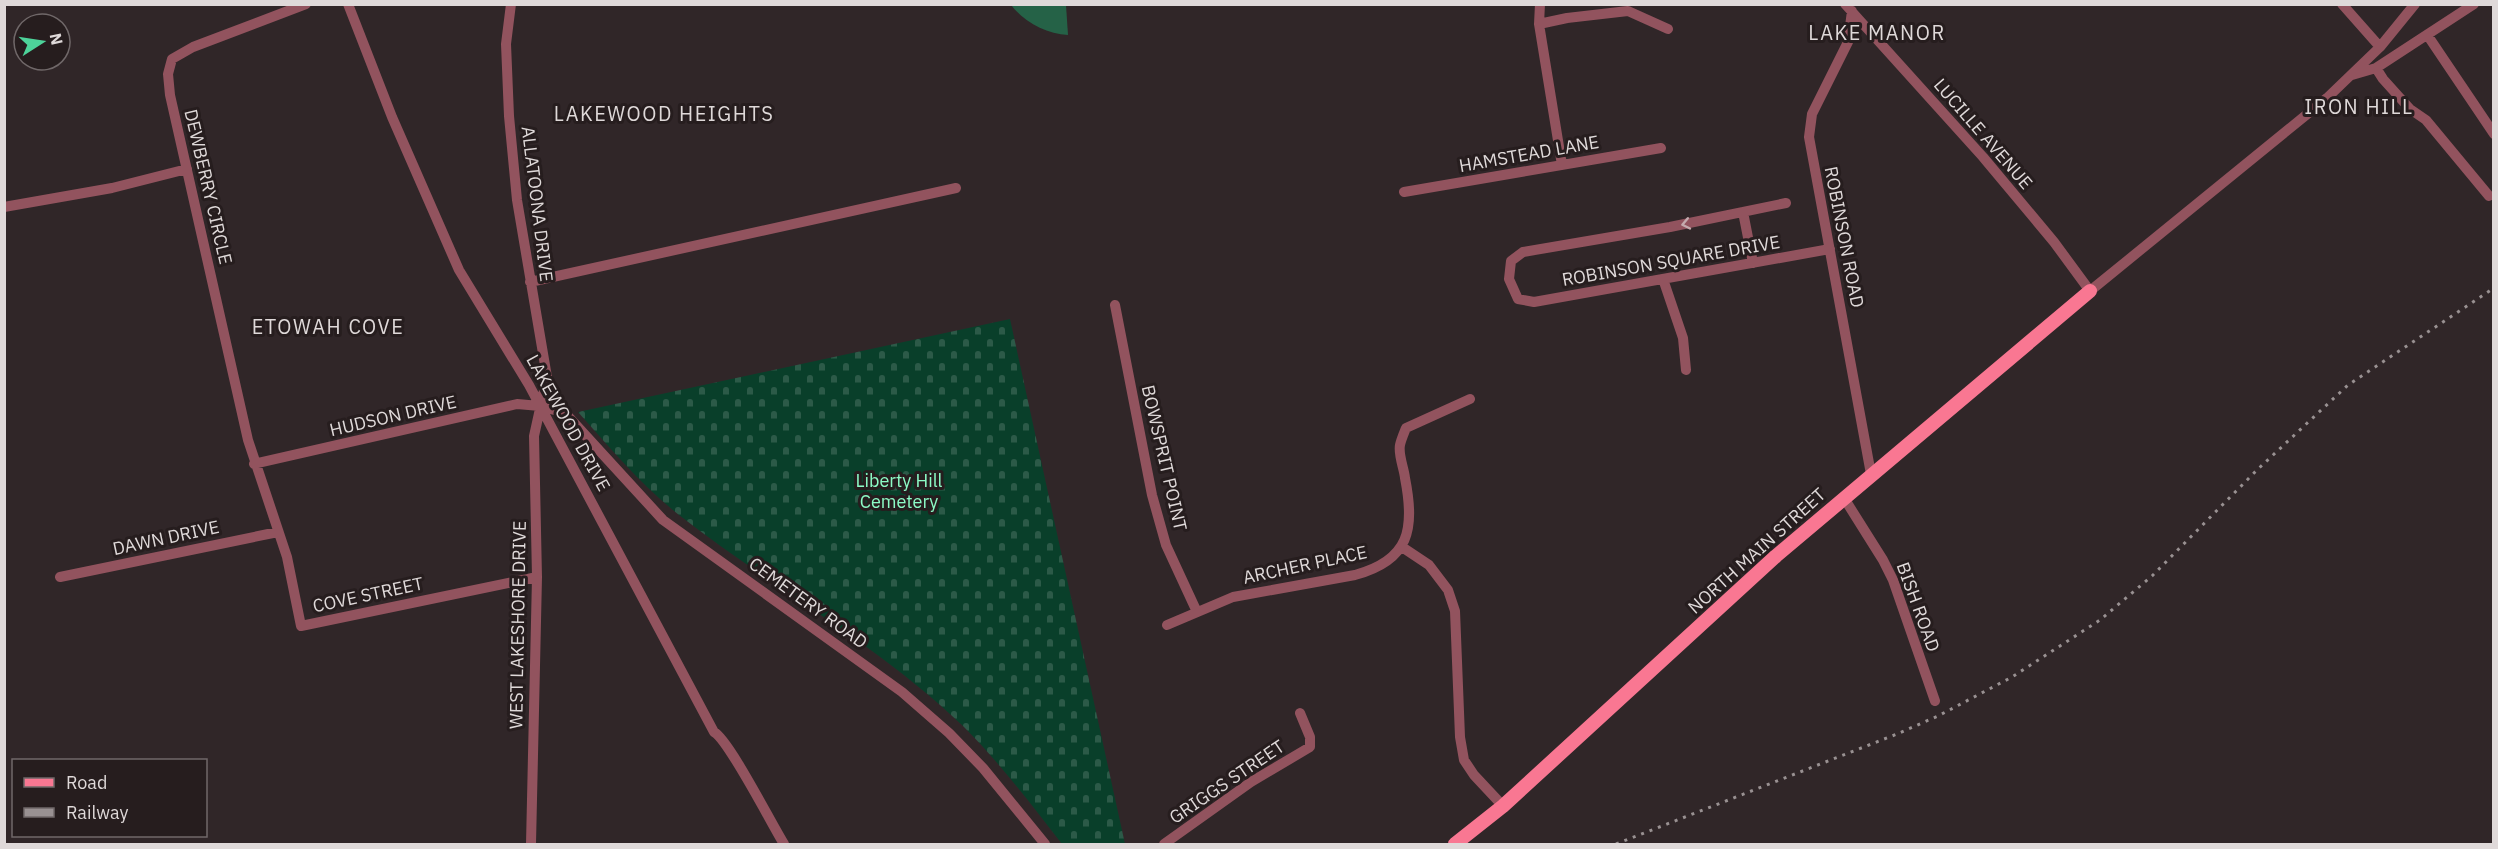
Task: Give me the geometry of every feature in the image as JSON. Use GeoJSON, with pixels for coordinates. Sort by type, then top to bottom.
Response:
{"type":"FeatureCollection","features":[{"type":"Feature","properties":{"kind":"main road","name":"NORTH MAIN STREET"},"geometry":{"type":"LineString","coordinates":[[1455,844],[1503,806],[1776,556],[2090,291]]}},
{"type":"Feature","properties":{"kind":"street","name":"DEWBERRY CIRCLE"},"geometry":{"type":"LineString","coordinates":[[254,464],[170,95],[168,74],[172,59],[193,46],[306,4]]}},
{"type":"Feature","properties":{"kind":"street","name":"LAKEWOOD DRIVE"},"geometry":{"type":"LineString","coordinates":[[348,4],[392,117],[459,270],[540,406],[714,732],[720,735],[734,755],[784,844]]}},
{"type":"Feature","properties":{"kind":"street","name":"ALLATOONA DRIVE"},"geometry":{"type":"LineString","coordinates":[[511,4],[506,44],[509,116],[517,200],[547,377],[540,406]]}},
{"type":"Feature","properties":{"kind":"street"},"geometry":{"type":"LineString","coordinates":[[1540,4],[1539,24],[1562,165]]}},
{"type":"Feature","properties":{"kind":"street","name":"LUCILLE AVENUE"},"geometry":{"type":"LineString","coordinates":[[1845,4],[1852,9],[1983,157],[2054,242],[2090,291]]}},
{"type":"Feature","properties":{"kind":"street"},"geometry":{"type":"LineString","coordinates":[[2342,4],[2379,47]]}},
{"type":"Feature","properties":{"kind":"street"},"geometry":{"type":"LineString","coordinates":[[2090,291],[2352,75],[2415,4]]}},
{"type":"Feature","properties":{"kind":"street"},"geometry":{"type":"LineString","coordinates":[[2352,75],[2376,68],[2474,4]]}},
{"type":"Feature","properties":{"kind":"street","name":"ROBINSON ROAD"},"geometry":{"type":"LineString","coordinates":[[1852,9],[1848,42],[1812,114],[1809,137],[1871,474]]}},
{"type":"Feature","properties":{"kind":"street"},"geometry":{"type":"LineString","coordinates":[[1539,24],[1567,18],[1628,11],[1668,29]]}},
{"type":"Feature","properties":{"kind":"street"},"geometry":{"type":"LineString","coordinates":[[2428,36],[2493,134]]}},
{"type":"Feature","properties":{"kind":"street"},"geometry":{"type":"LineString","coordinates":[[2376,68],[2410,109],[2426,120],[2489,196]]}},
{"type":"Feature","properties":{"kind":"street","name":"HAMSTEAD LANE"},"geometry":{"type":"LineString","coordinates":[[1404,192],[1660,148]]}},
{"type":"Feature","properties":{"kind":"street"},"geometry":{"type":"LineString","coordinates":[[4,207],[112,188],[187,169]]}},
{"type":"Feature","properties":{"kind":"street"},"geometry":{"type":"LineString","coordinates":[[530,282],[956,188]]}},
{"type":"Feature","properties":{"kind":"street"},"geometry":{"type":"LineString","coordinates":[[1754,263],[1743,212],[1786,203]]}},
{"type":"Feature","properties":{"kind":"street","name":"ROBINSON SQUARE DRIVE"},"geometry":{"type":"LineString","coordinates":[[1743,212],[1523,252],[1511,261],[1509,279],[1518,299],[1534,302],[1830,249]]}},
{"type":"Feature","properties":{"kind":"street"},"geometry":{"type":"LineString","coordinates":[[1663,279],[1683,338],[1686,370]]}},
{"type":"Feature","properties":{"kind":"street","name":"BOWSPRIT POINT"},"geometry":{"type":"LineString","coordinates":[[1115,305],[1152,495],[1166,544],[1197,612]]}},
{"type":"Feature","properties":{"kind":"street"},"geometry":{"type":"LineString","coordinates":[[1470,399],[1406,428],[1400,446],[1410,506],[1402,547],[1429,565],[1448,590],[1455,611],[1460,737],[1464,760],[1474,775],[1503,806]]}},
{"type":"Feature","properties":{"kind":"street","name":"HUDSON DRIVE"},"geometry":{"type":"LineString","coordinates":[[254,464],[517,404],[540,406]]}},
{"type":"Feature","properties":{"kind":"street","name":"WEST LAKESHORE DRIVE"},"geometry":{"type":"LineString","coordinates":[[531,844],[537,577],[534,436],[540,406]]}},
{"type":"Feature","properties":{"kind":"street","name":"CEMETERY ROAD"},"geometry":{"type":"LineString","coordinates":[[540,406],[565,413],[663,520],[902,692],[944,728],[983,768],[1045,844]]}},
{"type":"Feature","properties":{"kind":"street","name":"COVE STREET"},"geometry":{"type":"LineString","coordinates":[[254,464],[287,557],[301,626],[537,577]]}},
{"type":"Feature","properties":{"kind":"street","name":"BISH ROAD"},"geometry":{"type":"LineString","coordinates":[[1844,498],[1893,580],[1935,701]]}},
{"type":"Feature","properties":{"kind":"street","name":"DAWN DRIVE"},"geometry":{"type":"LineString","coordinates":[[60,578],[278,532]]}},
{"type":"Feature","properties":{"kind":"street","name":"ARCHER PLACE"},"geometry":{"type":"LineString","coordinates":[[1167,625],[1233,597],[1370,571],[1386,562],[1402,547]]}},
{"type":"Feature","properties":{"kind":"street","name":"GRIGGS STREET"},"geometry":{"type":"LineString","coordinates":[[1164,844],[1251,782],[1310,747],[1310,737],[1300,713]]}},
{"type":"Feature","properties":{"kind":"green space","name":"Liberty Hill Cemetery"},"geometry":{"type":"Polygon","coordinates":[[[1010,319],[1125,844],[1062,844],[1014,783],[963,726],[896,669],[679,515],[639,479],[578,412],[1010,319]]]}},
{"type":"Feature","properties":{"kind":"shaded area"},"geometry":{"type":"Polygon","coordinates":[[[1011,5],[1066,5],[1068,35],[1036,26],[1022,17],[1011,5]]]}},
{"type":"Feature","properties":{"kind":"railway"},"geometry":{"type":"LineString","coordinates":[[1616,844],[1897,734],[1938,716],[2012,677],[2100,620],[2152,576],[2257,470],[2348,385],[2494,288]]}},
{"type":"Feature","properties":{"kind":"district","name":"LAKE MANOR"},"geometry":{"type":"Point","coordinates":[1877,33]}},
{"type":"Feature","properties":{"kind":"district","name":"IRON HILL"},"geometry":{"type":"Point","coordinates":[2359,107]}},
{"type":"Feature","properties":{"kind":"district","name":"LAKEWOOD HEIGHTS"},"geometry":{"type":"Point","coordinates":[664,114]}},
{"type":"Feature","properties":{"kind":"district","name":"ETOWAH COVE"},"geometry":{"type":"Point","coordinates":[328,327]}}]}
